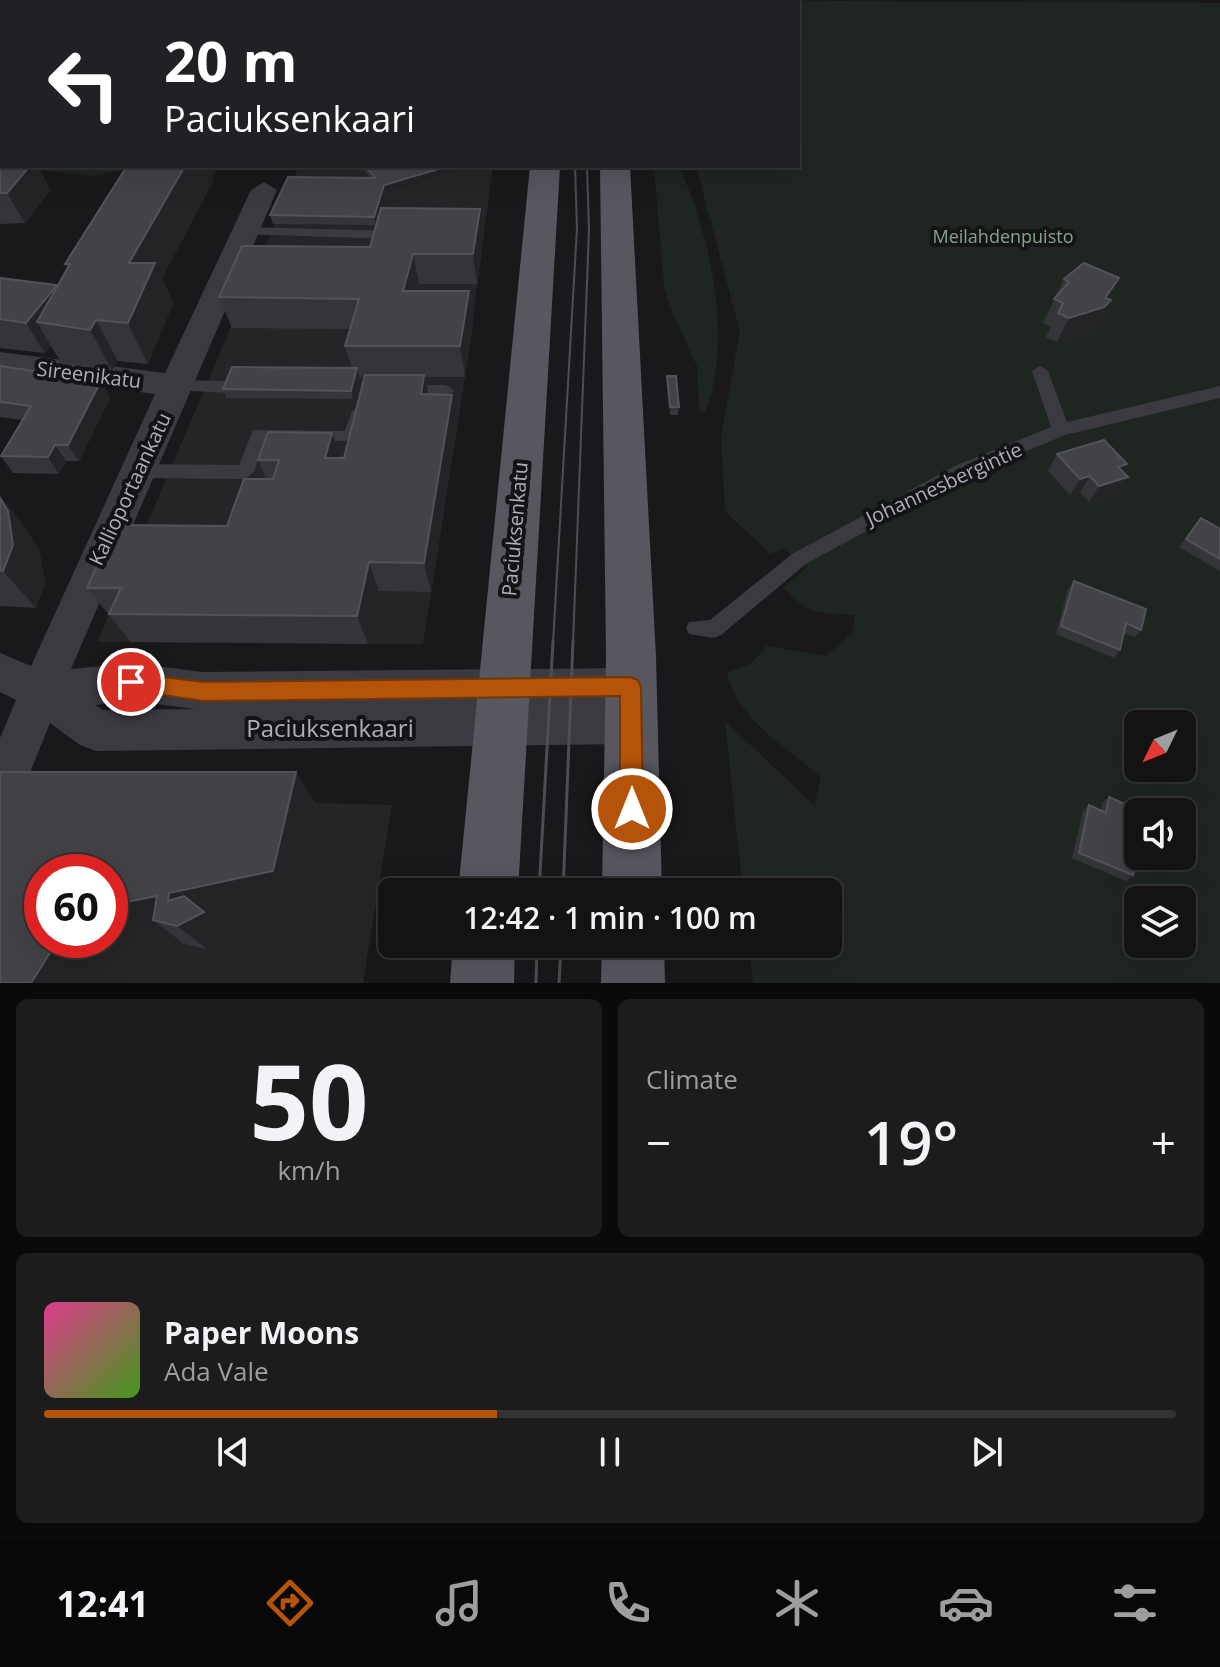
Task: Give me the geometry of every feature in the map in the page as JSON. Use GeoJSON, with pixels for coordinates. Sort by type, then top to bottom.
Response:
{"type":"FeatureCollection","features":[{"type":"Feature","properties":{"kind":"main road","name":"Paciuksenkatu"},"geometry":{"type":"LineString","coordinates":[[489,878],[545,168]]}},
{"type":"Feature","properties":{"kind":"main road"},"geometry":{"type":"LineString","coordinates":[[615,168],[631,705],[632,878]]}},
{"type":"Feature","properties":{"kind":"main road"},"geometry":{"type":"LineString","coordinates":[[482,983],[483,958]]}},
{"type":"Feature","properties":{"kind":"main road"},"geometry":{"type":"LineString","coordinates":[[633,958],[633,983]]}},
{"type":"Feature","properties":{"kind":"street","name":"Kallioportaankatu"},"geometry":{"type":"LineString","coordinates":[[0,791],[264,190]]}},
{"type":"Feature","properties":{"kind":"street","name":"Sireenikatu"},"geometry":{"type":"LineString","coordinates":[[0,363],[178,386]]}},
{"type":"Feature","properties":{"kind":"street","name":"Paciuksenkaari"},"geometry":{"type":"LineString","coordinates":[[0,672],[42,692],[96,731],[500,707],[631,705]]}},
{"type":"Feature","properties":{"kind":"lane"},"geometry":{"type":"LineString","coordinates":[[246,231],[405,235]]}},
{"type":"Feature","properties":{"kind":"lane"},"geometry":{"type":"LineString","coordinates":[[1040,371],[1061,430]]}},
{"type":"Feature","properties":{"kind":"lane"},"geometry":{"type":"LineString","coordinates":[[178,386],[231,387]]}},
{"type":"Feature","properties":{"kind":"lane"},"geometry":{"type":"LineString","coordinates":[[393,391],[446,391]]}},
{"type":"Feature","properties":{"kind":"lane","name":"Johannesbergintie"},"geometry":{"type":"LineString","coordinates":[[696,628],[714,629],[799,559],[897,502],[963,470],[1061,430],[1220,392]]}},
{"type":"Feature","properties":{"kind":"lane"},"geometry":{"type":"LineString","coordinates":[[138,471],[245,472],[259,434],[351,437],[362,402]]}},
{"type":"Feature","properties":{"kind":"shaded area"},"geometry":{"type":"Polygon","coordinates":[[[298,168],[493,168],[465,377],[423,644],[97,642],[298,168]]]}},
{"type":"Feature","properties":{"kind":"shaded area"},"geometry":{"type":"Polygon","coordinates":[[[315,803],[392,805],[363,983],[0,983],[0,872],[24,867],[24,958],[128,958],[128,854],[82,854],[315,803]]]}},
{"type":"Feature","properties":{"kind":"green space","name":"Meilahdenpuisto"},"geometry":{"type":"Polygon","coordinates":[[[800,1],[1220,3],[1220,983],[753,983],[750,958],[842,958],[842,878],[742,878],[725,721],[814,805],[821,777],[752,718],[732,689],[727,672],[750,664],[767,646],[826,656],[852,633],[855,615],[815,612],[802,605],[783,588],[808,566],[783,548],[770,554],[725,511],[721,436],[740,332],[697,168],[800,168],[800,1]]]}},
{"type":"Feature","properties":{"kind":"green space"},"geometry":{"type":"Polygon","coordinates":[[[19,168],[132,168],[93,176],[19,168]]]}},
{"type":"Feature","properties":{"kind":"green space"},"geometry":{"type":"Polygon","coordinates":[[[654,168],[680,168],[708,255],[718,321],[718,353],[705,412],[699,411],[697,366],[670,307],[664,285],[654,168]]]}},
{"type":"Feature","properties":{"kind":"building"},"geometry":{"type":"Polygon","coordinates":[[[0,168],[28,168],[7,193],[0,193],[0,168]]]}},
{"type":"Feature","properties":{"kind":"building"},"geometry":{"type":"Polygon","coordinates":[[[126,168],[184,168],[129,263],[155,263],[128,323],[96,320],[90,330],[37,322],[70,264],[65,264],[126,168]]]}},
{"type":"Feature","properties":{"kind":"building"},"geometry":{"type":"Polygon","coordinates":[[[368,168],[442,168],[384,185],[374,217],[270,215],[288,177],[375,178],[368,168]]]}},
{"type":"Feature","properties":{"kind":"building"},"geometry":{"type":"Polygon","coordinates":[[[381,208],[480,209],[473,254],[413,254],[403,291],[469,291],[460,346],[345,346],[359,299],[219,297],[242,246],[370,247],[381,208]]]}},
{"type":"Feature","properties":{"kind":"building"},"geometry":{"type":"Polygon","coordinates":[[[1084,263],[1119,278],[1105,298],[1111,300],[1104,307],[1069,318],[1058,313],[1063,303],[1054,299],[1069,282],[1064,279],[1084,263]]]}},
{"type":"Feature","properties":{"kind":"building"},"geometry":{"type":"Polygon","coordinates":[[[0,278],[57,285],[26,323],[0,319],[0,278]]]}},
{"type":"Feature","properties":{"kind":"building"},"geometry":{"type":"Polygon","coordinates":[[[0,366],[101,381],[68,445],[55,445],[48,457],[1,456],[31,406],[0,402],[0,366]]]}},
{"type":"Feature","properties":{"kind":"building"},"geometry":{"type":"Polygon","coordinates":[[[232,367],[357,368],[351,391],[223,389],[232,367]]]}},
{"type":"Feature","properties":{"kind":"building"},"geometry":{"type":"Polygon","coordinates":[[[365,375],[424,375],[421,394],[452,395],[424,563],[369,562],[357,616],[109,614],[121,588],[87,588],[115,525],[227,526],[244,479],[273,479],[279,460],[258,460],[268,432],[332,433],[325,458],[344,458],[365,375]]]}},
{"type":"Feature","properties":{"kind":"building"},"geometry":{"type":"Polygon","coordinates":[[[667,376],[676,376],[679,407],[670,407],[667,376]]]}},
{"type":"Feature","properties":{"kind":"building"},"geometry":{"type":"Polygon","coordinates":[[[1104,440],[1127,464],[1118,467],[1128,477],[1099,486],[1090,476],[1080,479],[1057,454],[1104,440]]]}},
{"type":"Feature","properties":{"kind":"building"},"geometry":{"type":"Polygon","coordinates":[[[0,498],[8,511],[13,545],[3,571],[0,570],[0,498]]]}},
{"type":"Feature","properties":{"kind":"building"},"geometry":{"type":"Polygon","coordinates":[[[1201,518],[1220,529],[1220,559],[1186,539],[1201,518]]]}},
{"type":"Feature","properties":{"kind":"building"},"geometry":{"type":"Polygon","coordinates":[[[1074,581],[1146,609],[1141,630],[1126,623],[1120,650],[1061,626],[1074,581]]]}},
{"type":"Feature","properties":{"kind":"building"},"geometry":{"type":"Polygon","coordinates":[[[0,772],[296,772],[273,871],[169,893],[168,901],[184,896],[204,912],[177,926],[153,920],[157,896],[128,902],[128,854],[24,854],[24,958],[47,958],[31,983],[0,983],[0,772]]]}},
{"type":"Feature","properties":{"kind":"building"},"geometry":{"type":"Polygon","coordinates":[[[1109,797],[1124,804],[1124,870],[1134,870],[1133,875],[1079,853],[1089,805],[1106,813],[1109,797]]]}},
{"type":"Feature","properties":{"kind":"tram line"},"geometry":{"type":"LineString","coordinates":[[553,643],[577,228],[575,168]]}},
{"type":"Feature","properties":{"kind":"tram line"},"geometry":{"type":"LineString","coordinates":[[573,643],[589,230],[587,168]]}},
{"type":"Feature","properties":{"kind":"tram line"},"geometry":{"type":"LineString","coordinates":[[540,878],[553,641]]}},
{"type":"Feature","properties":{"kind":"tram line"},"geometry":{"type":"LineString","coordinates":[[564,878],[573,641]]}},
{"type":"Feature","properties":{"kind":"tram line"},"geometry":{"type":"LineString","coordinates":[[536,983],[537,958]]}},
{"type":"Feature","properties":{"kind":"tram line"},"geometry":{"type":"LineString","coordinates":[[559,983],[560,958]]}},
{"type":"Feature","properties":{"kind":"route"},"geometry":{"type":"LineString","coordinates":[[131,682],[203,691],[630,687],[632,809]]}}]}
